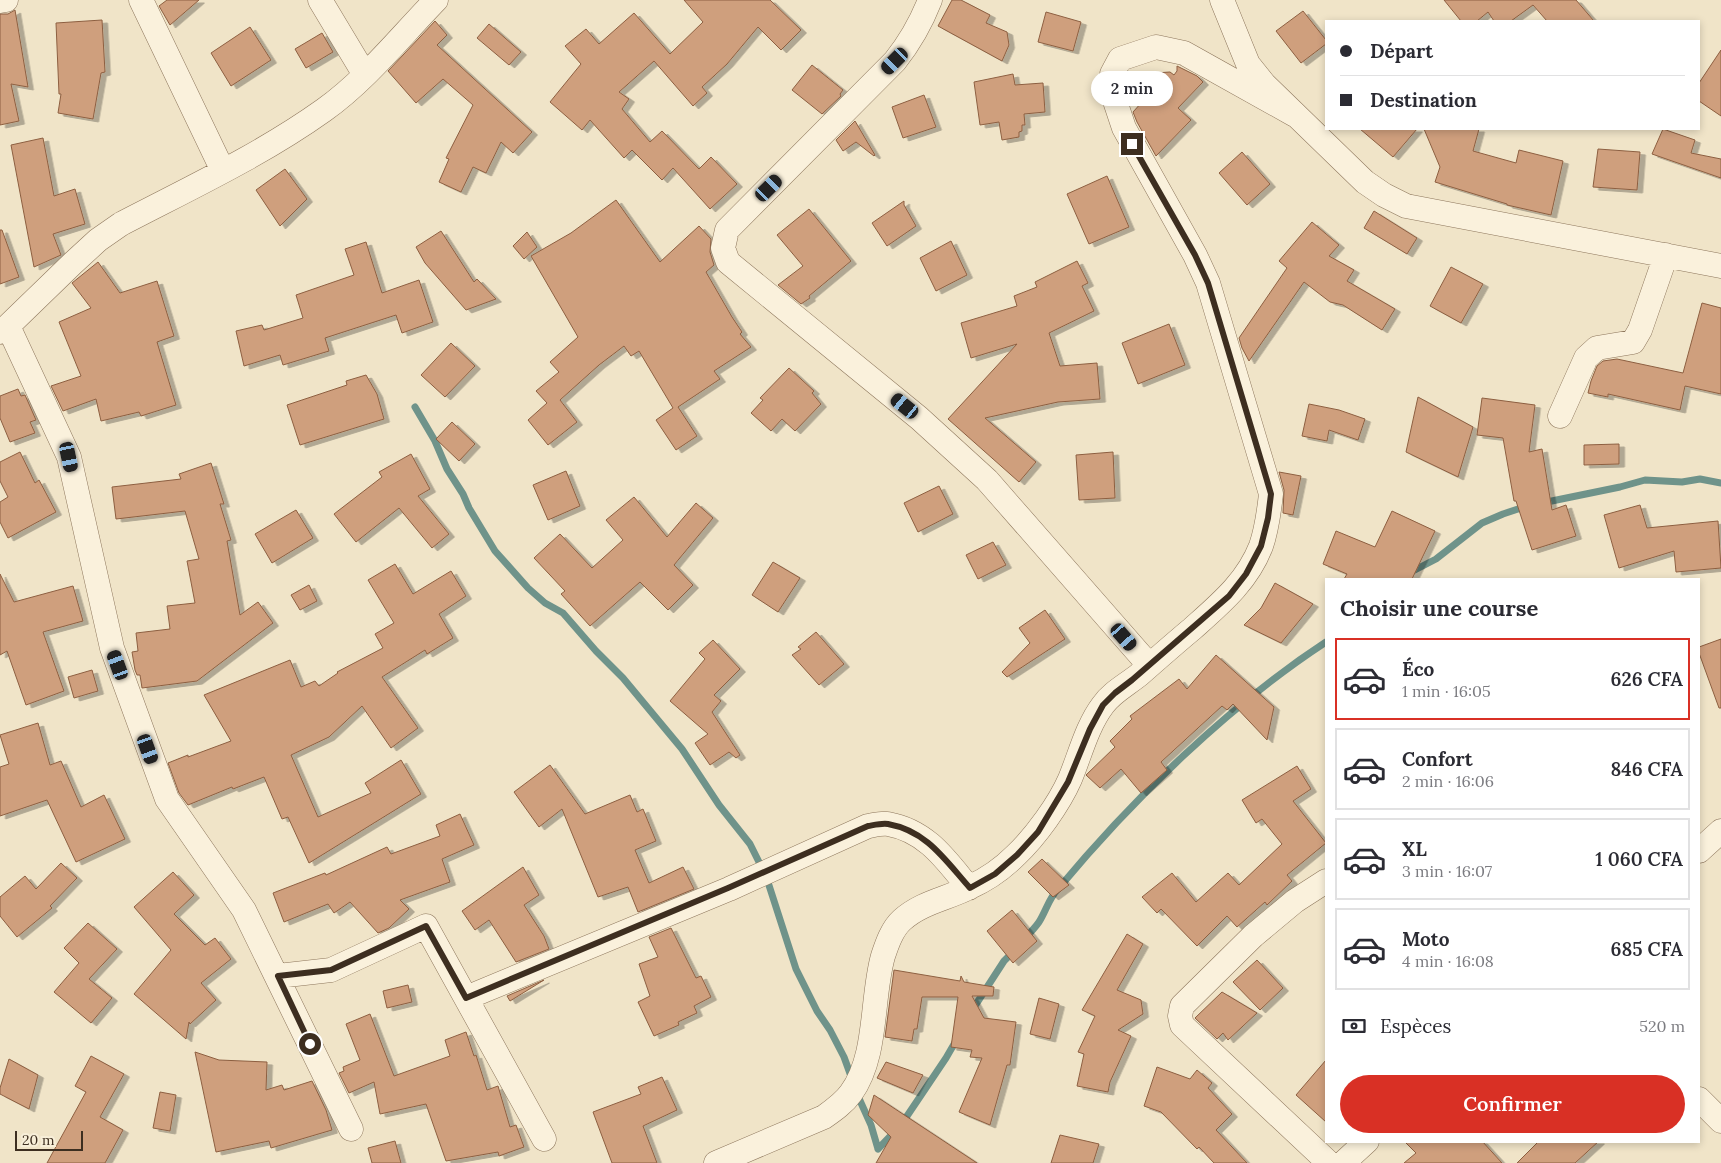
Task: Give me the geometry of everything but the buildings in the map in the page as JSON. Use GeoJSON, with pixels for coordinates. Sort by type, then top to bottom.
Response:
{"type":"FeatureCollection","features":[{"type":"Feature","properties":{"kind":"street"},"geometry":{"type":"LineString","coordinates":[[0,1],[6,0]]}},
{"type":"Feature","properties":{"kind":"street"},"geometry":{"type":"LineString","coordinates":[[141,0],[223,171]]}},
{"type":"Feature","properties":{"kind":"street"},"geometry":{"type":"LineString","coordinates":[[320,0],[365,75]]}},
{"type":"Feature","properties":{"kind":"street"},"geometry":{"type":"LineString","coordinates":[[351,1129],[278,976],[244,910],[167,799],[112,648],[69,457],[4,329],[98,240],[121,224],[277,142],[326,109],[365,75],[436,0]]}},
{"type":"Feature","properties":{"kind":"street"},"geometry":{"type":"LineString","coordinates":[[930,0],[910,42],[895,61],[727,230],[723,248],[728,262],[919,418],[988,480],[1149,665]]}},
{"type":"Feature","properties":{"kind":"street"},"geometry":{"type":"LineString","coordinates":[[1222,0],[1248,64],[1264,84],[1365,182],[1384,195],[1406,206],[1721,266]]}},
{"type":"Feature","properties":{"kind":"street"},"geometry":{"type":"LineString","coordinates":[[716,1163],[824,1117],[837,1108],[851,1093],[861,1073],[869,1049],[881,966],[888,942],[900,922],[922,905],[970,888],[995,874],[1017,855],[1038,832],[1068,782],[1090,729],[1103,705],[1229,596],[1246,574],[1261,546],[1268,518],[1271,494],[1208,283],[1195,255],[1124,128],[1112,92],[1112,74],[1120,59],[1156,47],[1184,53],[1295,115]]}},
{"type":"Feature","properties":{"kind":"street"},"geometry":{"type":"LineString","coordinates":[[1560,416],[1586,358],[1597,348],[1633,342],[1640,330],[1666,255]]}},
{"type":"Feature","properties":{"kind":"street"},"geometry":{"type":"LineString","coordinates":[[466,998],[720,892],[868,826],[886,824],[910,831],[932,844],[970,888]]}},
{"type":"Feature","properties":{"kind":"street"},"geometry":{"type":"LineString","coordinates":[[1700,850],[1721,831]]}},
{"type":"Feature","properties":{"kind":"street"},"geometry":{"type":"LineString","coordinates":[[1325,882],[1295,901],[1253,936],[1182,1006],[1180,1016],[1182,1025],[1328,1163]]}},
{"type":"Feature","properties":{"kind":"street"},"geometry":{"type":"LineString","coordinates":[[278,976],[331,970],[426,926],[544,1139]]}},
{"type":"Feature","properties":{"kind":"street"},"geometry":{"type":"LineString","coordinates":[[1700,1100],[1721,1121]]}},
{"type":"Feature","properties":{"kind":"street"},"geometry":{"type":"LineString","coordinates":[[1343,1163],[1364,1143]]}},
{"type":"Feature","properties":{"kind":"waterway"},"geometry":{"type":"LineString","coordinates":[[415,407],[435,441],[447,469],[495,551],[528,588],[545,603],[563,613],[596,651],[623,678],[682,749],[719,805],[750,844],[766,876],[796,969],[817,1011],[830,1030],[844,1057],[852,1079]]}},
{"type":"Feature","properties":{"kind":"waterway"},"geometry":{"type":"LineString","coordinates":[[1542,503],[1645,480],[1682,482],[1700,479],[1721,483]]}},
{"type":"Feature","properties":{"kind":"waterway"},"geometry":{"type":"LineString","coordinates":[[1409,573],[1436,559],[1482,523],[1527,506]]}},
{"type":"Feature","properties":{"kind":"waterway"},"geometry":{"type":"LineString","coordinates":[[1024,939],[1039,922],[1055,893],[1087,855],[1150,788],[1183,756],[1253,695],[1325,643]]}},
{"type":"Feature","properties":{"kind":"waterway"},"geometry":{"type":"LineString","coordinates":[[971,1012],[1004,961],[1014,951]]}},
{"type":"Feature","properties":{"kind":"waterway"},"geometry":{"type":"LineString","coordinates":[[878,1149],[901,1125],[957,1039]]}},
{"type":"Feature","properties":{"kind":"waterway"},"geometry":{"type":"LineString","coordinates":[[857,1094],[871,1125],[878,1149]]}},
{"type":"Feature","properties":{"kind":"route"},"geometry":{"type":"LineString","coordinates":[[310,1044],[278,976],[331,970],[426,926],[466,998],[728,888],[868,826],[886,824],[910,831],[932,844],[970,888],[995,874],[1017,855],[1038,832],[1068,782],[1090,729],[1103,705],[1229,596],[1246,574],[1261,546],[1268,518],[1271,494],[1208,283],[1195,255],[1132,144]]}}]}
